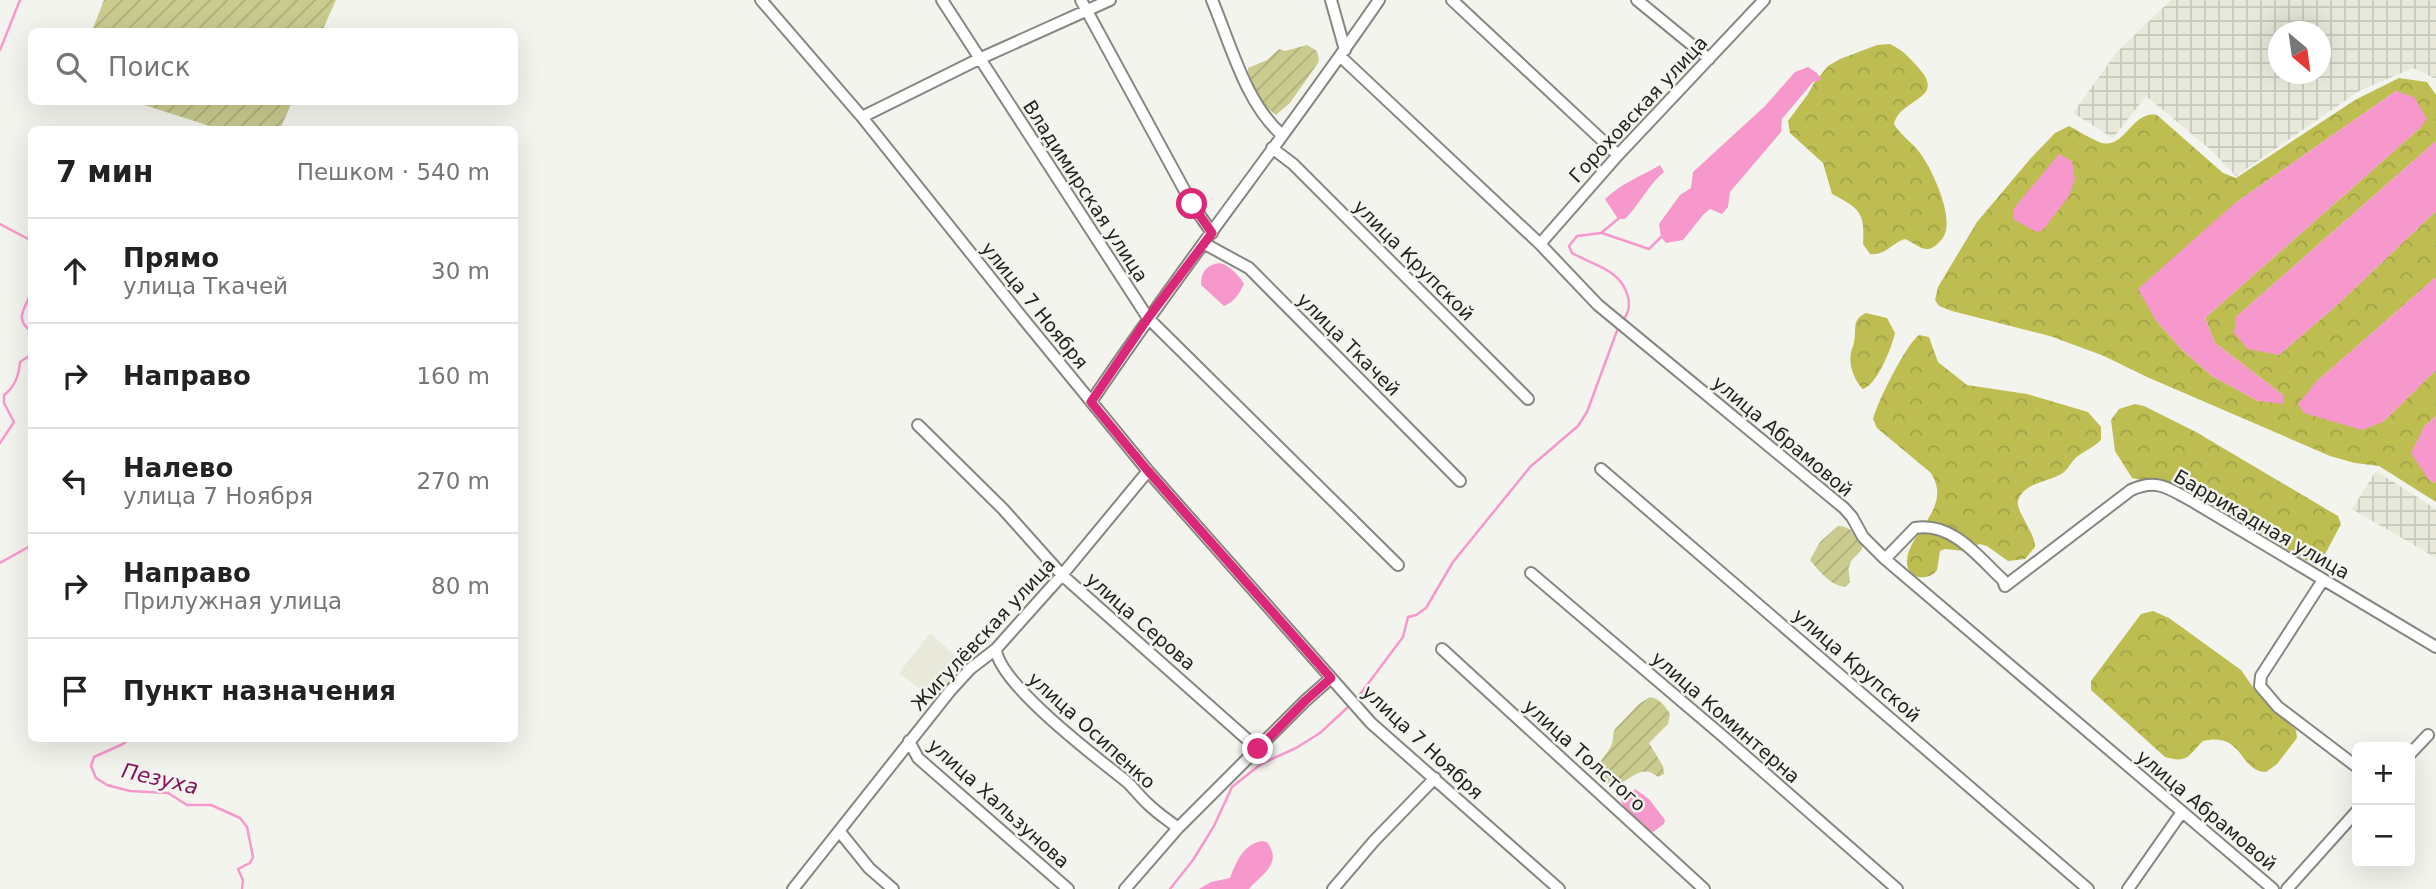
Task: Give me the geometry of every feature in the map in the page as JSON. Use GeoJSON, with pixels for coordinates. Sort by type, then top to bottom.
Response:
{"type":"FeatureCollection","features":[{"type":"Feature","properties":{"kind":"street","name":"улица 7 Ноября"},"geometry":{"type":"LineString","coordinates":[[761,0],[862,117],[1148,471],[1371,723],[1559,889]]}},
{"type":"Feature","properties":{"kind":"street","name":"Владимирская улица"},"geometry":{"type":"LineString","coordinates":[[942,0],[1148,318],[1398,565]]}},
{"type":"Feature","properties":{"kind":"street"},"geometry":{"type":"LineString","coordinates":[[862,117],[1084,5],[1110,0]]}},
{"type":"Feature","properties":{"kind":"street"},"geometry":{"type":"LineString","coordinates":[[1212,0],[1250,91],[1272,126],[1282,135]]}},
{"type":"Feature","properties":{"kind":"street"},"geometry":{"type":"LineString","coordinates":[[1331,0],[1343,54]]}},
{"type":"Feature","properties":{"kind":"street"},"geometry":{"type":"LineString","coordinates":[[1091,402],[1148,318],[1205,244],[1379,0]]}},
{"type":"Feature","properties":{"kind":"street"},"geometry":{"type":"LineString","coordinates":[[1452,0],[1618,155]]}},
{"type":"Feature","properties":{"kind":"street"},"geometry":{"type":"LineString","coordinates":[[1637,0],[1709,59]]}},
{"type":"Feature","properties":{"kind":"street","name":"Гороховская улица"},"geometry":{"type":"LineString","coordinates":[[1540,244],[1618,155],[1764,0]]}},
{"type":"Feature","properties":{"kind":"street"},"geometry":{"type":"LineString","coordinates":[[1084,5],[1192,204],[1212,233]]}},
{"type":"Feature","properties":{"kind":"street","name":"улица Абрамовой"},"geometry":{"type":"LineString","coordinates":[[1343,54],[1540,244],[1598,305],[1844,509],[1852,517],[1863,537],[1885,559],[2273,889]]}},
{"type":"Feature","properties":{"kind":"street","name":"улица Крупской"},"geometry":{"type":"LineString","coordinates":[[1272,148],[1293,164],[1528,399]]}},
{"type":"Feature","properties":{"kind":"street","name":"улица Ткачей"},"geometry":{"type":"LineString","coordinates":[[1205,244],[1249,268],[1460,481]]}},
{"type":"Feature","properties":{"kind":"street","name":"улица Серова"},"geometry":{"type":"LineString","coordinates":[[918,425],[1003,509],[1062,575],[1258,749]]}},
{"type":"Feature","properties":{"kind":"street","name":"улица Крупской"},"geometry":{"type":"LineString","coordinates":[[1601,469],[2088,889]]}},
{"type":"Feature","properties":{"kind":"street","name":"Жигулёвская улица"},"geometry":{"type":"LineString","coordinates":[[793,889],[909,741],[970,669],[996,649],[1062,575],[1148,471]]}},
{"type":"Feature","properties":{"kind":"street","name":"Баррикадная улица"},"geometry":{"type":"LineString","coordinates":[[1885,559],[1915,528],[1933,527],[1955,536],[2003,580],[2005,586],[2131,490],[2151,483],[2162,485],[2192,501],[2436,647]]}},
{"type":"Feature","properties":{"kind":"street","name":"улица Коминтерна"},"geometry":{"type":"LineString","coordinates":[[1531,573],[1726,738],[1897,889]]}},
{"type":"Feature","properties":{"kind":"street"},"geometry":{"type":"LineString","coordinates":[[2323,580],[2261,676],[2260,686],[2278,707],[2352,763]]}},
{"type":"Feature","properties":{"kind":"street","name":"улица Осипенко"},"geometry":{"type":"LineString","coordinates":[[996,649],[996,657],[1007,676],[1084,749],[1129,783],[1148,804],[1178,828]]}},
{"type":"Feature","properties":{"kind":"street","name":"улица Толстого"},"geometry":{"type":"LineString","coordinates":[[1442,649],[1704,889]]}},
{"type":"Feature","properties":{"kind":"street"},"geometry":{"type":"LineString","coordinates":[[1125,889],[1178,828],[1331,678]]}},
{"type":"Feature","properties":{"kind":"street"},"geometry":{"type":"LineString","coordinates":[[2415,748],[2428,734]]}},
{"type":"Feature","properties":{"kind":"street","name":"улица Хальзунова"},"geometry":{"type":"LineString","coordinates":[[909,741],[918,758],[1068,889]]}},
{"type":"Feature","properties":{"kind":"street"},"geometry":{"type":"LineString","coordinates":[[1333,889],[1374,841],[1435,779]]}},
{"type":"Feature","properties":{"kind":"street"},"geometry":{"type":"LineString","coordinates":[[2128,889],[2182,812]]}},
{"type":"Feature","properties":{"kind":"street"},"geometry":{"type":"LineString","coordinates":[[2287,889],[2352,817]]}},
{"type":"Feature","properties":{"kind":"street"},"geometry":{"type":"LineString","coordinates":[[840,832],[869,868],[893,889]]}},
{"type":"Feature","properties":{"kind":"shaded area"},"geometry":{"type":"Polygon","coordinates":[[[2171,0],[2436,0],[2436,79],[2413,68],[2359,91],[2236,176],[2211,150],[2146,96],[2113,138],[2073,113],[2117,52],[2171,0]]]}},
{"type":"Feature","properties":{"kind":"shaded area"},"geometry":{"type":"Polygon","coordinates":[[[1808,67],[1822,80],[1813,82],[1782,119],[1781,132],[1730,192],[1728,207],[1722,214],[1710,209],[1683,240],[1666,243],[1661,237],[1659,224],[1680,195],[1691,188],[1693,172],[1765,106],[1795,72],[1808,67]]]}},
{"type":"Feature","properties":{"kind":"shaded area"},"geometry":{"type":"Polygon","coordinates":[[[2396,91],[2414,97],[2427,119],[2420,128],[2205,318],[2215,343],[2283,395],[2284,404],[2258,401],[2212,376],[2182,350],[2155,319],[2138,289],[2235,203],[2396,91]]]}},
{"type":"Feature","properties":{"kind":"shaded area"},"geometry":{"type":"Polygon","coordinates":[[[2436,141],[2436,211],[2337,305],[2279,355],[2248,349],[2234,333],[2236,317],[2436,141]]]}},
{"type":"Feature","properties":{"kind":"shaded area"},"geometry":{"type":"Polygon","coordinates":[[[2059,154],[2072,161],[2075,179],[2069,196],[2043,230],[2037,232],[2013,219],[2014,208],[2059,154]]]}},
{"type":"Feature","properties":{"kind":"shaded area"},"geometry":{"type":"Polygon","coordinates":[[[1660,165],[1664,172],[1625,219],[1618,219],[1605,199],[1625,184],[1660,165]]]}},
{"type":"Feature","properties":{"kind":"shaded area"},"geometry":{"type":"Polygon","coordinates":[[[1219,263],[1233,271],[1244,284],[1236,297],[1224,306],[1201,285],[1205,270],[1219,263]]]}},
{"type":"Feature","properties":{"kind":"shaded area"},"geometry":{"type":"Polygon","coordinates":[[[2436,277],[2436,370],[2383,422],[2362,430],[2304,413],[2298,404],[2316,382],[2436,277]]]}},
{"type":"Feature","properties":{"kind":"shaded area"},"geometry":{"type":"Polygon","coordinates":[[[2436,416],[2436,483],[2429,480],[2411,453],[2424,427],[2436,416]]]}},
{"type":"Feature","properties":{"kind":"shaded area"},"geometry":{"type":"Polygon","coordinates":[[[2376,471],[2436,509],[2436,558],[2352,509],[2376,471]]]}},
{"type":"Feature","properties":{"kind":"shaded area"},"geometry":{"type":"Polygon","coordinates":[[[930,633],[965,664],[934,700],[899,673],[930,633]]]}},
{"type":"Feature","properties":{"kind":"shaded area"},"geometry":{"type":"Polygon","coordinates":[[[1635,789],[1649,799],[1665,820],[1664,824],[1653,832],[1634,819],[1623,805],[1621,800],[1635,789]]]}},
{"type":"Feature","properties":{"kind":"shaded area"},"geometry":{"type":"Polygon","coordinates":[[[1261,841],[1267,842],[1271,850],[1272,863],[1249,889],[1199,889],[1211,882],[1230,878],[1245,850],[1261,841]]]}},
{"type":"Feature","properties":{"kind":"green space"},"geometry":{"type":"Polygon","coordinates":[[[104,0],[336,0],[323,28],[93,28],[104,0]]]}},
{"type":"Feature","properties":{"kind":"green space"},"geometry":{"type":"Polygon","coordinates":[[[1890,44],[1913,62],[1925,76],[1928,85],[1926,92],[1898,115],[1894,124],[1920,153],[1931,171],[1945,208],[1946,231],[1932,248],[1924,249],[1905,239],[1880,253],[1870,254],[1863,244],[1863,225],[1859,213],[1832,194],[1823,163],[1790,133],[1788,121],[1828,66],[1877,45],[1890,44]]]}},
{"type":"Feature","properties":{"kind":"green space"},"geometry":{"type":"Polygon","coordinates":[[[1307,45],[1317,51],[1318,63],[1290,103],[1276,115],[1257,94],[1250,81],[1248,68],[1267,60],[1279,49],[1285,51],[1307,45]]]}},
{"type":"Feature","properties":{"kind":"green space"},"geometry":{"type":"Polygon","coordinates":[[[2399,78],[2427,82],[2436,95],[2436,141],[2236,317],[2279,355],[2337,305],[2436,211],[2436,277],[2316,382],[2383,422],[2436,370],[2436,416],[2424,427],[2429,480],[2436,483],[2436,502],[2379,466],[2330,456],[2104,356],[2050,336],[1952,311],[1939,306],[1935,300],[1938,287],[1977,222],[2031,158],[2055,133],[2069,126],[2108,144],[2122,137],[2141,119],[2148,115],[2157,115],[2223,173],[2236,178],[2355,100],[2399,78]],[[2396,91],[2235,203],[2155,319],[2182,350],[2212,376],[2258,401],[2283,395],[2215,343],[2205,318],[2420,128],[2396,91]]]}},
{"type":"Feature","properties":{"kind":"green space"},"geometry":{"type":"Polygon","coordinates":[[[144,105],[291,105],[281,126],[210,126],[144,105]]]}},
{"type":"Feature","properties":{"kind":"green space"},"geometry":{"type":"Polygon","coordinates":[[[1866,313],[1887,318],[1895,333],[1878,373],[1863,389],[1857,382],[1850,357],[1856,322],[1866,313]]]}},
{"type":"Feature","properties":{"kind":"green space"},"geometry":{"type":"Polygon","coordinates":[[[1919,335],[1929,337],[1938,362],[1967,385],[2027,394],[2088,412],[2101,427],[2101,440],[2096,445],[2076,458],[2064,472],[2031,486],[2021,495],[2018,506],[2035,547],[2025,559],[2008,561],[1987,546],[1979,544],[1965,551],[1940,551],[1937,570],[1928,576],[1913,575],[1907,566],[1910,549],[1934,508],[1936,486],[1931,473],[1877,428],[1873,419],[1893,374],[1919,335]]]}},
{"type":"Feature","properties":{"kind":"green space"},"geometry":{"type":"Polygon","coordinates":[[[2135,404],[2196,432],[2338,516],[2341,524],[2322,560],[2311,563],[2176,485],[2157,478],[2132,478],[2115,451],[2111,420],[2119,409],[2135,404]]]}},
{"type":"Feature","properties":{"kind":"green space"},"geometry":{"type":"Polygon","coordinates":[[[1838,526],[1849,529],[1863,545],[1850,564],[1850,582],[1845,587],[1830,581],[1810,560],[1820,542],[1838,526]]]}},
{"type":"Feature","properties":{"kind":"green space"},"geometry":{"type":"Polygon","coordinates":[[[2153,611],[2169,618],[2241,670],[2257,693],[2296,730],[2297,738],[2277,764],[2266,772],[2257,770],[2234,746],[2216,739],[2203,741],[2184,759],[2165,757],[2091,690],[2091,681],[2141,614],[2153,611]]]}},
{"type":"Feature","properties":{"kind":"green space"},"geometry":{"type":"Polygon","coordinates":[[[1650,697],[1659,701],[1670,714],[1668,724],[1649,743],[1663,766],[1664,774],[1658,777],[1650,772],[1642,772],[1621,783],[1607,784],[1599,777],[1598,768],[1611,746],[1615,729],[1639,704],[1650,697]]]}},
{"type":"Feature","properties":{"kind":"waterway"},"geometry":{"type":"LineString","coordinates":[[0,50],[20,0]]}},
{"type":"Feature","properties":{"kind":"waterway"},"geometry":{"type":"LineString","coordinates":[[1618,219],[1601,233],[1577,236],[1569,246],[1572,253],[1606,269],[1619,280],[1629,300],[1624,319]]}},
{"type":"Feature","properties":{"kind":"waterway"},"geometry":{"type":"LineString","coordinates":[[0,224],[28,239]]}},
{"type":"Feature","properties":{"kind":"waterway"},"geometry":{"type":"LineString","coordinates":[[1602,233],[1649,249],[1661,237]]}},
{"type":"Feature","properties":{"kind":"waterway"},"geometry":{"type":"LineString","coordinates":[[28,299],[22,317],[28,329]]}},
{"type":"Feature","properties":{"kind":"waterway"},"geometry":{"type":"LineString","coordinates":[[1358,697],[1403,637],[1408,617],[1426,608],[1453,562],[1530,467],[1578,426],[1587,412],[1618,328]]}},
{"type":"Feature","properties":{"kind":"waterway"},"geometry":{"type":"LineString","coordinates":[[0,443],[14,422],[4,403],[4,395],[16,380],[20,362],[28,357]]}},
{"type":"Feature","properties":{"kind":"waterway","name":"Пезуха"},"geometry":{"type":"LineString","coordinates":[[0,563],[28,547]]}},
{"type":"Feature","properties":{"kind":"waterway"},"geometry":{"type":"LineString","coordinates":[[1170,889],[1193,860],[1214,826],[1232,787],[1261,764],[1296,748],[1320,733],[1347,708]]}},
{"type":"Feature","properties":{"kind":"waterway","name":"Пезуха"},"geometry":{"type":"LineString","coordinates":[[125,742],[94,757],[91,766],[96,778],[107,785],[130,791],[168,793],[187,805],[211,805],[240,818],[247,827],[253,857],[250,863],[238,869],[243,880],[242,889]]}},
{"type":"Feature","properties":{"kind":"route"},"geometry":{"type":"LineString","coordinates":[[1192,204],[1212,233],[1148,318],[1091,402],[1214,547],[1331,678],[1258,749]]}}]}
